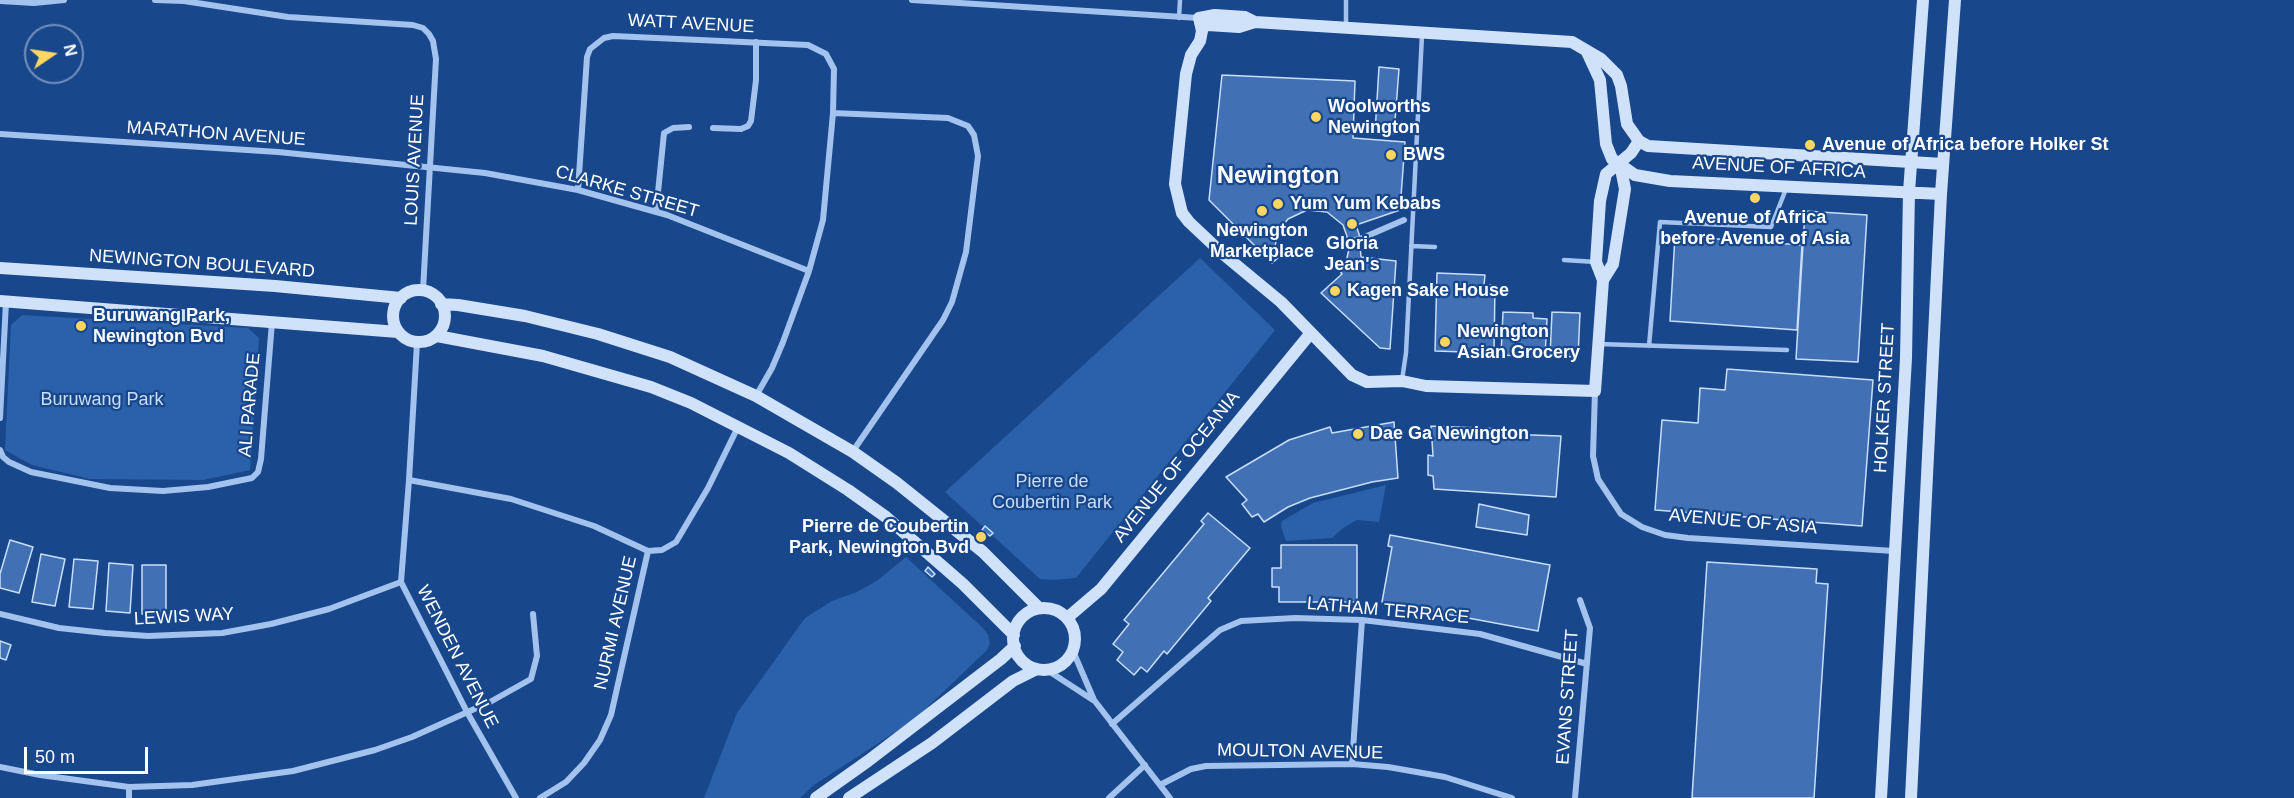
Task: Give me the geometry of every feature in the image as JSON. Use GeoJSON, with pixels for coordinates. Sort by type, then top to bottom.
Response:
{"type":"FeatureCollection","features":[{"type":"Feature","properties":{"kind":"street"},"geometry":{"type":"LineString","coordinates":[[0,1],[34,3],[64,0]]}},
{"type":"Feature","properties":{"kind":"street","name":"LOUIS AVENUE"},"geometry":{"type":"LineString","coordinates":[[155,0],[207,4],[288,17],[413,26],[423,28],[429,34],[433,41],[436,59],[423,290]]}},
{"type":"Feature","properties":{"kind":"street"},"geometry":{"type":"LineString","coordinates":[[912,0],[1179,18],[1215,15],[1245,17],[1255,22]]}},
{"type":"Feature","properties":{"kind":"street","name":"HOLKER STREET"},"geometry":{"type":"LineString","coordinates":[[1881,798],[1906,358],[1909,192],[1923,0]]}},
{"type":"Feature","properties":{"kind":"street"},"geometry":{"type":"LineString","coordinates":[[1911,798],[1941,194],[1954,0]]}},
{"type":"Feature","properties":{"kind":"street"},"geometry":{"type":"LineString","coordinates":[[1199,18],[1208,25],[1239,27],[1255,22],[1572,42],[1585,48],[1617,75],[1627,124],[1640,141]]}},
{"type":"Feature","properties":{"kind":"street"},"geometry":{"type":"LineString","coordinates":[[1199,18],[1202,31],[1200,41],[1191,55],[1186,74],[1176,184],[1182,213],[1189,222],[1223,254],[1281,302],[1352,375],[1367,382],[1402,381],[1426,386],[1595,391]]}},
{"type":"Feature","properties":{"kind":"street"},"geometry":{"type":"LineString","coordinates":[[1200,41],[1224,26]]}},
{"type":"Feature","properties":{"kind":"street","name":"WATT AVENUE"},"geometry":{"type":"LineString","coordinates":[[578,190],[587,57],[590,49],[604,38],[614,36],[808,45],[826,54],[834,69],[833,113]]}},
{"type":"Feature","properties":{"kind":"street"},"geometry":{"type":"LineString","coordinates":[[713,128],[741,129],[748,126],[751,121],[756,80],[756,42]]}},
{"type":"Feature","properties":{"kind":"street"},"geometry":{"type":"LineString","coordinates":[[1585,48],[1600,80],[1606,144],[1612,159],[1620,164]]}},
{"type":"Feature","properties":{"kind":"street"},"geometry":{"type":"LineString","coordinates":[[756,396],[772,368],[809,271],[823,220],[833,113],[948,118],[968,126],[974,135],[978,156],[966,252],[952,302],[943,320],[853,452]]}},
{"type":"Feature","properties":{"kind":"street"},"geometry":{"type":"LineString","coordinates":[[656,212],[664,132],[673,128],[689,127]]}},
{"type":"Feature","properties":{"kind":"street","name":"MARATHON AVENUE"},"geometry":{"type":"LineString","coordinates":[[0,134],[278,152],[430,166]]}},
{"type":"Feature","properties":{"kind":"street","name":"AVENUE OF AFRICA"},"geometry":{"type":"LineString","coordinates":[[1640,141],[1648,146],[1661,148],[1944,164]]}},
{"type":"Feature","properties":{"kind":"street","name":"AVENUE OF ASIA"},"geometry":{"type":"LineString","coordinates":[[1604,280],[1596,262],[1600,201],[1606,174],[1620,164],[1640,141]]}},
{"type":"Feature","properties":{"kind":"street","name":"AVENUE OF AFRICA"},"geometry":{"type":"LineString","coordinates":[[1620,164],[1635,175],[1661,180],[1941,194]]}},
{"type":"Feature","properties":{"kind":"street","name":"AVENUE OF ASIA"},"geometry":{"type":"LineString","coordinates":[[1620,164],[1625,189],[1613,264],[1604,280],[1595,391],[1593,456],[1598,479],[1621,514],[1642,527],[1665,535],[1894,551]]}},
{"type":"Feature","properties":{"kind":"street","name":"CLARKE STREET"},"geometry":{"type":"LineString","coordinates":[[430,166],[485,173],[578,190],[656,212],[809,271]]}},
{"type":"Feature","properties":{"kind":"street"},"geometry":{"type":"LineString","coordinates":[[1344,240],[1360,239],[1404,220]]}},
{"type":"Feature","properties":{"kind":"street","name":"NEWINGTON BOULEVARD"},"geometry":{"type":"LineString","coordinates":[[0,268],[275,286],[401,298]]}},
{"type":"Feature","properties":{"kind":"street"},"geometry":{"type":"LineString","coordinates":[[423,290],[434,294],[441,304],[443,320],[437,336],[427,342],[417,343],[406,339],[398,332],[394,315],[401,298],[410,291],[423,290]]}},
{"type":"Feature","properties":{"kind":"street"},"geometry":{"type":"LineString","coordinates":[[0,418],[3,302],[398,332]]}},
{"type":"Feature","properties":{"kind":"street"},"geometry":{"type":"LineString","coordinates":[[441,304],[458,304],[525,316],[598,333],[670,357],[756,396],[853,452],[897,483],[983,552],[1039,608]]}},
{"type":"Feature","properties":{"kind":"street","name":"ALI PARADE"},"geometry":{"type":"LineString","coordinates":[[0,450],[9,462],[31,472],[110,488],[163,491],[208,487],[252,478],[258,472],[261,459],[272,321]]}},
{"type":"Feature","properties":{"kind":"street","name":"AVENUE OF OCEANIA"},"geometry":{"type":"LineString","coordinates":[[1067,618],[1101,589],[1310,334]]}},
{"type":"Feature","properties":{"kind":"street"},"geometry":{"type":"LineString","coordinates":[[437,336],[506,348],[595,369],[651,387],[691,403],[789,453],[849,490],[886,517],[963,584],[1014,640],[1023,661],[1042,669],[1094,700]]}},
{"type":"Feature","properties":{"kind":"street","name":"WENDEN AVENUE"},"geometry":{"type":"LineString","coordinates":[[417,343],[410,480],[401,582],[467,712],[516,798]]}},
{"type":"Feature","properties":{"kind":"street","name":"NURMI AVENUE"},"geometry":{"type":"LineString","coordinates":[[540,798],[566,782],[584,763],[605,730],[611,715],[648,551],[662,550],[676,542],[708,488],[738,427]]}},
{"type":"Feature","properties":{"kind":"street"},"geometry":{"type":"LineString","coordinates":[[410,480],[511,499],[594,526],[648,551]]}},
{"type":"Feature","properties":{"kind":"street","name":"LEWIS WAY"},"geometry":{"type":"LineString","coordinates":[[0,614],[59,628],[105,633],[157,636],[222,633],[321,611],[401,582]]}},
{"type":"Feature","properties":{"kind":"street","name":"EVANS STREET"},"geometry":{"type":"LineString","coordinates":[[1575,798],[1590,628],[1580,600]]}},
{"type":"Feature","properties":{"kind":"street"},"geometry":{"type":"LineString","coordinates":[[816,798],[878,754],[1001,659],[1014,640],[1016,625],[1022,617],[1039,608],[1054,609],[1067,618],[1075,637],[1073,651],[1063,664],[1042,669],[1013,681],[932,743],[849,798]]}},
{"type":"Feature","properties":{"kind":"street"},"geometry":{"type":"LineString","coordinates":[[0,767],[129,787],[192,785],[293,771],[375,750],[412,737],[467,712],[531,679],[537,656],[533,614]]}},
{"type":"Feature","properties":{"kind":"street"},"geometry":{"type":"LineString","coordinates":[[1352,764],[1362,620]]}},
{"type":"Feature","properties":{"kind":"street","name":"LATHAM TERRACE"},"geometry":{"type":"LineString","coordinates":[[1112,724],[1220,630],[1241,621],[1362,620],[1480,634],[1587,664]]}},
{"type":"Feature","properties":{"kind":"street"},"geometry":{"type":"LineString","coordinates":[[1073,651],[1094,700],[1170,798]]}},
{"type":"Feature","properties":{"kind":"street","name":"MOULTON AVENUE"},"geometry":{"type":"LineString","coordinates":[[1160,785],[1191,770],[1206,766],[1352,764],[1388,767],[1445,777],[1512,798]]}},
{"type":"Feature","properties":{"kind":"street"},"geometry":{"type":"LineString","coordinates":[[1109,798],[1145,765]]}},
{"type":"Feature","properties":{"kind":"street"},"geometry":{"type":"LineString","coordinates":[[129,787],[129,798]]}},
{"type":"Feature","properties":{"kind":"lane"},"geometry":{"type":"LineString","coordinates":[[1029,8],[1030,0]]}},
{"type":"Feature","properties":{"kind":"lane"},"geometry":{"type":"LineString","coordinates":[[1179,18],[1180,0]]}},
{"type":"Feature","properties":{"kind":"lane"},"geometry":{"type":"LineString","coordinates":[[1346,0],[1346,28]]}},
{"type":"Feature","properties":{"kind":"lane"},"geometry":{"type":"LineString","coordinates":[[1402,381],[1406,353],[1422,32]]}},
{"type":"Feature","properties":{"kind":"lane"},"geometry":{"type":"LineString","coordinates":[[1649,346],[1660,222],[1771,227],[1787,186]]}},
{"type":"Feature","properties":{"kind":"lane"},"geometry":{"type":"LineString","coordinates":[[1411,246],[1435,247]]}},
{"type":"Feature","properties":{"kind":"lane"},"geometry":{"type":"LineString","coordinates":[[1564,260],[1596,262]]}},
{"type":"Feature","properties":{"kind":"lane"},"geometry":{"type":"LineString","coordinates":[[1599,344],[1786,350]]}},
{"type":"Feature","properties":{"kind":"green space","name":"Pierre de Coubertin Park"},"geometry":{"type":"Polygon","coordinates":[[[1200,258],[1275,330],[1076,578],[1040,579],[945,492],[1200,258]]]}},
{"type":"Feature","properties":{"kind":"green space","name":"Buruwang Park"},"geometry":{"type":"Polygon","coordinates":[[[22,315],[248,328],[259,338],[250,470],[203,480],[90,479],[32,465],[5,450],[11,325],[22,315]]]}},
{"type":"Feature","properties":{"kind":"green space"},"geometry":{"type":"Polygon","coordinates":[[[1386,485],[1379,522],[1357,520],[1332,538],[1286,541],[1281,527],[1282,521],[1313,503],[1386,485]]]}},
{"type":"Feature","properties":{"kind":"green space"},"geometry":{"type":"Polygon","coordinates":[[[906,557],[984,629],[990,643],[987,650],[914,720],[814,785],[800,798],[704,798],[737,713],[805,618],[832,601],[857,592],[878,580],[906,557]]]}},
{"type":"Feature","properties":{"kind":"building"},"geometry":{"type":"Polygon","coordinates":[[[1379,67],[1399,69],[1394,134],[1375,133],[1379,67]]]}},
{"type":"Feature","properties":{"kind":"building","name":"Newington Marketplace"},"geometry":{"type":"Polygon","coordinates":[[[1222,75],[1355,81],[1353,138],[1405,142],[1400,210],[1356,225],[1361,257],[1396,261],[1390,349],[1380,348],[1321,293],[1342,274],[1340,271],[1346,262],[1350,245],[1343,225],[1327,212],[1307,210],[1288,219],[1277,233],[1275,248],[1278,258],[1272,263],[1209,200],[1222,75]]]}},
{"type":"Feature","properties":{"kind":"building"},"geometry":{"type":"Polygon","coordinates":[[[1805,211],[1867,215],[1858,362],[1796,359],[1805,211]]]}},
{"type":"Feature","properties":{"kind":"building"},"geometry":{"type":"Polygon","coordinates":[[[1675,236],[1802,245],[1797,330],[1670,321],[1675,236]]]}},
{"type":"Feature","properties":{"kind":"building"},"geometry":{"type":"Polygon","coordinates":[[[1437,273],[1485,275],[1484,285],[1495,285],[1494,353],[1435,351],[1437,273]]]}},
{"type":"Feature","properties":{"kind":"building"},"geometry":{"type":"Polygon","coordinates":[[[1503,312],[1533,313],[1533,318],[1547,319],[1545,357],[1501,355],[1503,312]]]}},
{"type":"Feature","properties":{"kind":"building"},"geometry":{"type":"Polygon","coordinates":[[[1552,312],[1580,313],[1578,357],[1550,356],[1552,312]]]}},
{"type":"Feature","properties":{"kind":"building"},"geometry":{"type":"Polygon","coordinates":[[[1727,369],[1873,380],[1862,526],[1655,510],[1662,420],[1698,423],[1700,388],[1725,390],[1727,369]]]}},
{"type":"Feature","properties":{"kind":"building"},"geometry":{"type":"Polygon","coordinates":[[[1394,422],[1398,478],[1372,482],[1310,498],[1288,507],[1264,522],[1258,514],[1252,517],[1242,504],[1247,500],[1226,477],[1289,440],[1330,427],[1332,433],[1394,422]]]}},
{"type":"Feature","properties":{"kind":"building"},"geometry":{"type":"Polygon","coordinates":[[[1431,426],[1503,429],[1503,434],[1561,436],[1556,497],[1434,489],[1433,476],[1428,475],[1428,455],[1433,456],[1431,426]]]}},
{"type":"Feature","properties":{"kind":"building"},"geometry":{"type":"Polygon","coordinates":[[[1479,504],[1529,515],[1527,535],[1476,527],[1479,504]]]}},
{"type":"Feature","properties":{"kind":"building"},"geometry":{"type":"Polygon","coordinates":[[[1208,513],[1250,548],[1208,598],[1211,601],[1167,654],[1164,651],[1147,672],[1141,667],[1134,675],[1117,660],[1123,652],[1113,644],[1129,624],[1124,620],[1204,524],[1201,521],[1208,513]]]}},
{"type":"Feature","properties":{"kind":"building"},"geometry":{"type":"Polygon","coordinates":[[[985,526],[993,533],[990,536],[982,530],[985,526]]]}},
{"type":"Feature","properties":{"kind":"building"},"geometry":{"type":"Polygon","coordinates":[[[1390,535],[1550,565],[1538,631],[1382,602],[1392,547],[1388,546],[1390,535]]]}},
{"type":"Feature","properties":{"kind":"building"},"geometry":{"type":"Polygon","coordinates":[[[10,540],[33,547],[19,593],[0,588],[0,574],[10,540]]]}},
{"type":"Feature","properties":{"kind":"building"},"geometry":{"type":"Polygon","coordinates":[[[1281,545],[1357,545],[1357,602],[1279,602],[1279,587],[1272,587],[1272,568],[1281,568],[1281,545]]]}},
{"type":"Feature","properties":{"kind":"building"},"geometry":{"type":"Polygon","coordinates":[[[41,554],[65,559],[55,606],[32,602],[41,554]]]}},
{"type":"Feature","properties":{"kind":"building"},"geometry":{"type":"Polygon","coordinates":[[[74,559],[98,561],[93,609],[69,607],[74,559]]]}},
{"type":"Feature","properties":{"kind":"building"},"geometry":{"type":"Polygon","coordinates":[[[1707,562],[1817,569],[1816,583],[1828,584],[1814,798],[1692,798],[1707,562]]]}},
{"type":"Feature","properties":{"kind":"building"},"geometry":{"type":"Polygon","coordinates":[[[109,563],[133,565],[130,613],[106,611],[109,563]]]}},
{"type":"Feature","properties":{"kind":"building"},"geometry":{"type":"Polygon","coordinates":[[[142,565],[166,565],[166,614],[142,614],[142,565]]]}},
{"type":"Feature","properties":{"kind":"building"},"geometry":{"type":"Polygon","coordinates":[[[928,567],[935,574],[932,577],[925,571],[928,567]]]}},
{"type":"Feature","properties":{"kind":"building"},"geometry":{"type":"Polygon","coordinates":[[[0,641],[11,645],[6,660],[0,658],[0,641]]]}},
{"type":"Feature","properties":{"kind":"place","name":"Woolworths Newington"},"geometry":{"type":"Point","coordinates":[1316,117]}},
{"type":"Feature","properties":{"kind":"place","name":"Avenue of Africa before Holker St"},"geometry":{"type":"Point","coordinates":[1810,145]}},
{"type":"Feature","properties":{"kind":"place","name":"BWS"},"geometry":{"type":"Point","coordinates":[1391,155]}},
{"type":"Feature","properties":{"kind":"place","name":"Avenue of Africa before Avenue of Asia"},"geometry":{"type":"Point","coordinates":[1755,198]}},
{"type":"Feature","properties":{"kind":"place","name":"Yum Yum Kebabs"},"geometry":{"type":"Point","coordinates":[1278,204]}},
{"type":"Feature","properties":{"kind":"place","name":"Newington Marketplace"},"geometry":{"type":"Point","coordinates":[1262,211]}},
{"type":"Feature","properties":{"kind":"place","name":"Gloria Jean's"},"geometry":{"type":"Point","coordinates":[1352,224]}},
{"type":"Feature","properties":{"kind":"place","name":"Kagen Sake House"},"geometry":{"type":"Point","coordinates":[1335,291]}},
{"type":"Feature","properties":{"kind":"place","name":"Buruwang Park, Newington Bvd"},"geometry":{"type":"Point","coordinates":[81,326]}},
{"type":"Feature","properties":{"kind":"place","name":"Newington Asian Grocery"},"geometry":{"type":"Point","coordinates":[1445,342]}},
{"type":"Feature","properties":{"kind":"place","name":"Dae Ga Newington"},"geometry":{"type":"Point","coordinates":[1358,434]}},
{"type":"Feature","properties":{"kind":"place","name":"Pierre de Coubertin Park, Newington Bvd"},"geometry":{"type":"Point","coordinates":[981,537]}},
{"type":"Feature","properties":{"kind":"district","name":"Newington"},"geometry":{"type":"Point","coordinates":[1278,176]}}]}
